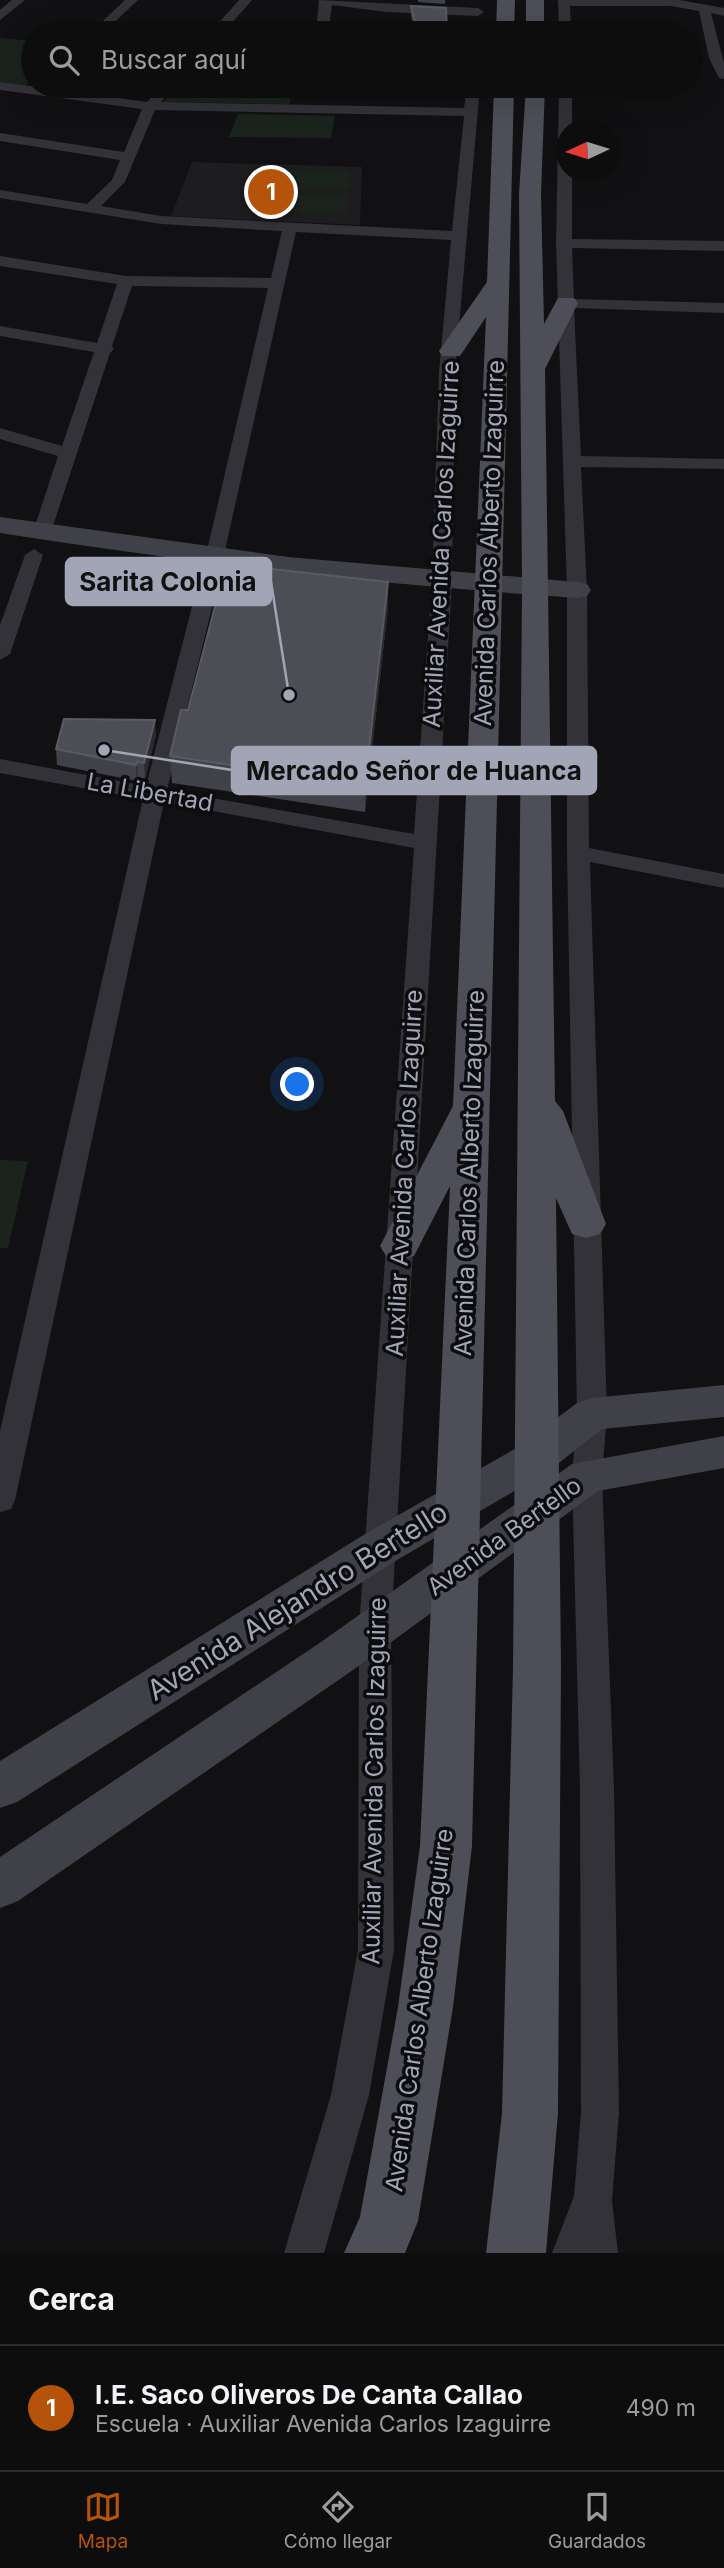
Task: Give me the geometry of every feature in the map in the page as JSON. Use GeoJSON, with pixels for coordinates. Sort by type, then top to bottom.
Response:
{"type":"FeatureCollection","features":[{"type":"Feature","properties":{"kind":"main road"},"geometry":{"type":"LineString","coordinates":[[505,21],[506,0]]}},
{"type":"Feature","properties":{"kind":"main road"},"geometry":{"type":"LineString","coordinates":[[535,0],[535,21]]}},
{"type":"Feature","properties":{"kind":"main road","name":"Avenida Carlos Alberto Izaguirre"},"geometry":{"type":"LineString","coordinates":[[374,2253],[389,2221],[437,1927],[450,1793],[453,1572],[459,1501],[504,98]]}},
{"type":"Feature","properties":{"kind":"main road","name":"Avenida Carlos Alberto Izaguirre"},"geometry":{"type":"LineString","coordinates":[[516,2253],[530,2113],[537,1668],[534,1515],[536,598],[530,194],[534,98]]}},
{"type":"Feature","properties":{"kind":"main road"},"geometry":{"type":"LineString","coordinates":[[502,194],[530,194]]}},
{"type":"Feature","properties":{"kind":"main road"},"geometry":{"type":"LineString","coordinates":[[451,351],[497,284]]}},
{"type":"Feature","properties":{"kind":"main road"},"geometry":{"type":"LineString","coordinates":[[532,373],[566,303]]}},
{"type":"Feature","properties":{"kind":"main road"},"geometry":{"type":"LineString","coordinates":[[0,525],[38,544]]}},
{"type":"Feature","properties":{"kind":"main road"},"geometry":{"type":"LineString","coordinates":[[0,549],[38,544],[440,590],[577,602]]}},
{"type":"Feature","properties":{"kind":"main road"},"geometry":{"type":"LineString","coordinates":[[535,1085],[586,1224]]}},
{"type":"Feature","properties":{"kind":"main road"},"geometry":{"type":"LineString","coordinates":[[400,1246],[471,1103]]}},
{"type":"Feature","properties":{"kind":"main road"},"geometry":{"type":"LineString","coordinates":[[592,1414],[724,1401]]}},
{"type":"Feature","properties":{"kind":"main road","name":"Avenida Alejandro Bertello"},"geometry":{"type":"LineString","coordinates":[[0,1787],[381,1547],[535,1458],[592,1414]]}},
{"type":"Feature","properties":{"kind":"main road","name":"Avenida Bertello"},"geometry":{"type":"LineString","coordinates":[[375,1628],[587,1476],[724,1452]]}},
{"type":"Feature","properties":{"kind":"main road"},"geometry":{"type":"LineString","coordinates":[[0,1885],[375,1628]]}},
{"type":"Feature","properties":{"kind":"street"},"geometry":{"type":"LineString","coordinates":[[0,16],[19,0]]}},
{"type":"Feature","properties":{"kind":"street"},"geometry":{"type":"LineString","coordinates":[[109,21],[132,0]]}},
{"type":"Feature","properties":{"kind":"street"},"geometry":{"type":"LineString","coordinates":[[227,21],[246,0]]}},
{"type":"Feature","properties":{"kind":"street"},"geometry":{"type":"LineString","coordinates":[[323,21],[326,0],[386,8],[478,11]]}},
{"type":"Feature","properties":{"kind":"street"},"geometry":{"type":"LineString","coordinates":[[565,21],[564,1],[671,2],[724,12]]}},
{"type":"Feature","properties":{"kind":"street"},"geometry":{"type":"LineString","coordinates":[[704,7],[724,75]]}},
{"type":"Feature","properties":{"kind":"street"},"geometry":{"type":"LineString","coordinates":[[0,86],[21,87]]}},
{"type":"Feature","properties":{"kind":"street"},"geometry":{"type":"LineString","coordinates":[[100,98],[150,106],[301,103],[471,112]]}},
{"type":"Feature","properties":{"kind":"street"},"geometry":{"type":"LineString","coordinates":[[91,208],[118,182],[150,106],[157,98]]}},
{"type":"Feature","properties":{"kind":"street","name":"Auxiliar Avenida Carlos Izaguirre"},"geometry":{"type":"LineString","coordinates":[[304,2253],[350,2095],[376,1950],[375,1628],[440,590],[447,372],[451,351],[457,236],[472,98]]}},
{"type":"Feature","properties":{"kind":"street"},"geometry":{"type":"LineString","coordinates":[[562,98],[564,243],[577,602],[578,853],[592,1414],[587,1476],[597,1789],[600,2085],[594,2196],[598,2253]]}},
{"type":"Feature","properties":{"kind":"street"},"geometry":{"type":"LineString","coordinates":[[0,138],[129,157]]}},
{"type":"Feature","properties":{"kind":"street"},"geometry":{"type":"LineString","coordinates":[[0,194],[161,220],[457,236]]}},
{"type":"Feature","properties":{"kind":"street"},"geometry":{"type":"LineString","coordinates":[[0,1500],[155,793],[213,565],[240,434],[279,283],[290,227]]}},
{"type":"Feature","properties":{"kind":"street"},"geometry":{"type":"LineString","coordinates":[[564,243],[724,246]]}},
{"type":"Feature","properties":{"kind":"street"},"geometry":{"type":"LineString","coordinates":[[0,261],[127,281],[279,283]]}},
{"type":"Feature","properties":{"kind":"street"},"geometry":{"type":"LineString","coordinates":[[0,654],[127,281]]}},
{"type":"Feature","properties":{"kind":"street"},"geometry":{"type":"LineString","coordinates":[[566,303],[724,308]]}},
{"type":"Feature","properties":{"kind":"street"},"geometry":{"type":"LineString","coordinates":[[0,331],[106,349]]}},
{"type":"Feature","properties":{"kind":"street"},"geometry":{"type":"LineString","coordinates":[[0,433],[69,454]]}},
{"type":"Feature","properties":{"kind":"street"},"geometry":{"type":"LineString","coordinates":[[572,461],[724,464]]}},
{"type":"Feature","properties":{"kind":"street","name":"La Libertad"},"geometry":{"type":"LineString","coordinates":[[0,766],[424,843]]}},
{"type":"Feature","properties":{"kind":"street"},"geometry":{"type":"LineString","coordinates":[[578,853],[724,881]]}},
{"type":"Feature","properties":{"kind":"street"},"geometry":{"type":"LineString","coordinates":[[572,2253],[594,2196]]}},
{"type":"Feature","properties":{"kind":"shaded area"},"geometry":{"type":"Polygon","coordinates":[[[0,38],[21,40],[21,85],[0,82],[0,38]]]}},
{"type":"Feature","properties":{"kind":"shaded area"},"geometry":{"type":"Polygon","coordinates":[[[167,98],[291,98],[289,104],[163,102],[167,98]]]}},
{"type":"Feature","properties":{"kind":"shaded area"},"geometry":{"type":"Polygon","coordinates":[[[238,114],[335,116],[331,138],[229,137],[238,114]]]}},
{"type":"Feature","properties":{"kind":"shaded area"},"geometry":{"type":"Polygon","coordinates":[[[192,162],[362,167],[360,225],[171,216],[192,162]]]}},
{"type":"Feature","properties":{"kind":"shaded area"},"geometry":{"type":"Polygon","coordinates":[[[251,171],[349,172],[348,189],[249,189],[251,171]]]}},
{"type":"Feature","properties":{"kind":"shaded area"},"geometry":{"type":"Polygon","coordinates":[[[249,193],[348,194],[347,212],[246,212],[249,193]]]}},
{"type":"Feature","properties":{"kind":"shaded area"},"geometry":{"type":"Polygon","coordinates":[[[0,1160],[28,1161],[8,1248],[0,1248],[0,1160]]]}},
{"type":"Feature","properties":{"kind":"building"},"geometry":{"type":"Polygon","coordinates":[[[411,6],[446,8],[447,21],[415,21],[411,6]]]}},
{"type":"Feature","properties":{"kind":"building"},"geometry":{"type":"Polygon","coordinates":[[[226,564],[388,582],[365,785],[170,756],[181,710],[188,710],[226,564]]]}},
{"type":"Feature","properties":{"kind":"building"},"geometry":{"type":"Polygon","coordinates":[[[64,719],[155,720],[144,763],[137,762],[136,765],[56,749],[64,719]]]}},
{"type":"Feature","properties":{"kind":"place","name":"I.E. Saco Oliveros De Canta Callao"},"geometry":{"type":"Point","coordinates":[271,192]}},
{"type":"Feature","properties":{"kind":"place","name":"Sarita Colonia"},"geometry":{"type":"Point","coordinates":[289,695]}},
{"type":"Feature","properties":{"kind":"place","name":"Mercado Señor de Huanca"},"geometry":{"type":"Point","coordinates":[104,750]}}]}
